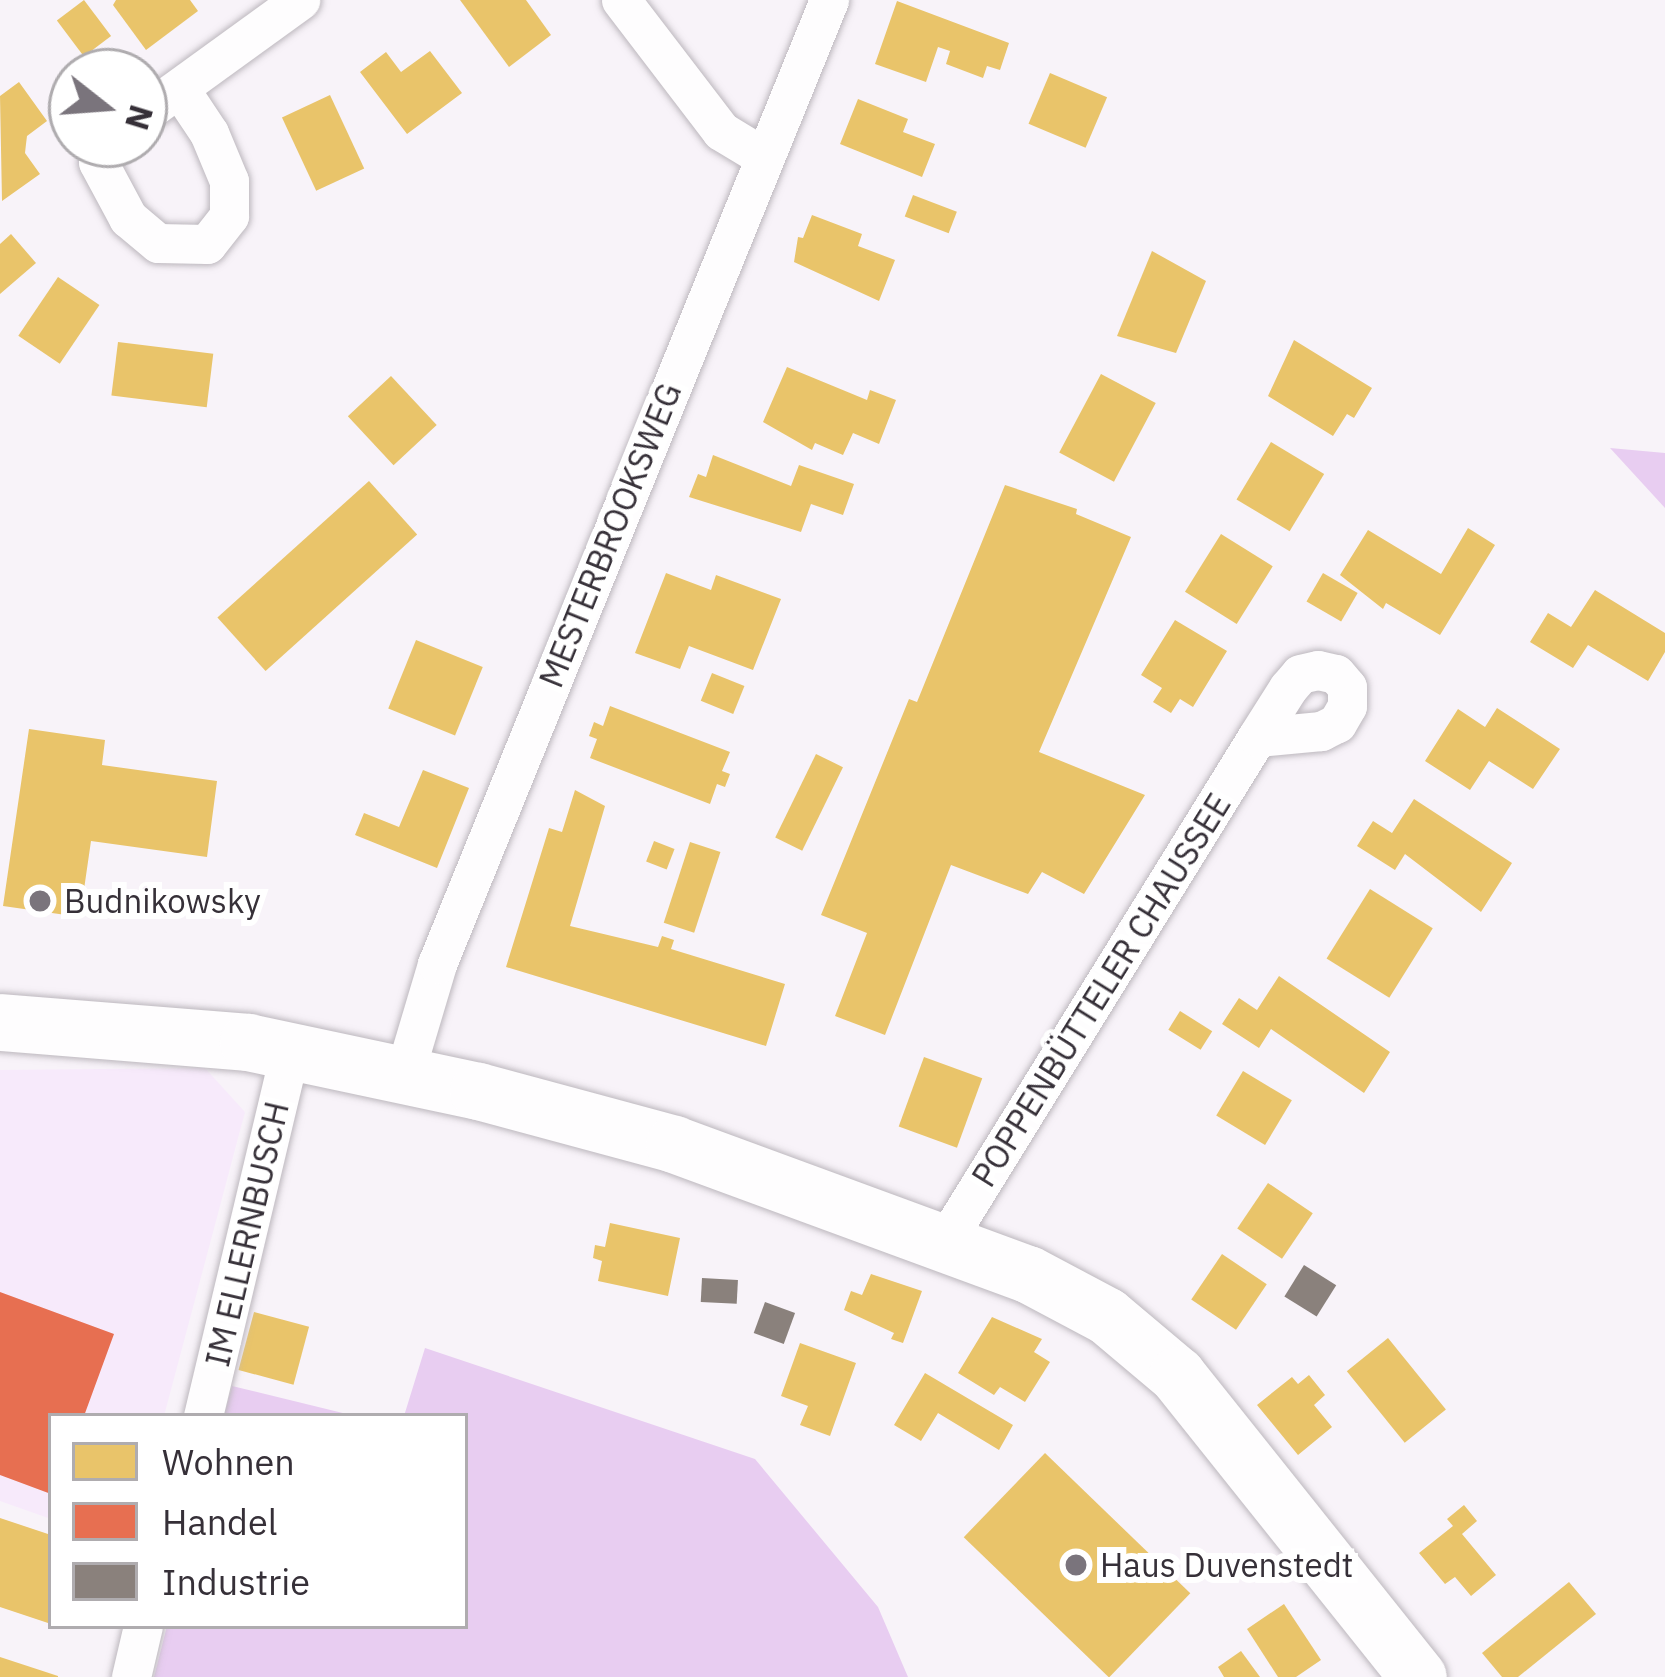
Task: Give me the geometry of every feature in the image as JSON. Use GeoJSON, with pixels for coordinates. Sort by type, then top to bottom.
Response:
{"type":"FeatureCollection","features":[{"type":"Feature","properties":{"kind":"main road"},"geometry":{"type":"LineString","coordinates":[[0,1022],[172,1033],[404,1075],[674,1144],[1068,1294],[1144,1343],[1209,1414],[1418,1677]]}},
{"type":"Feature","properties":{"kind":"street"},"geometry":{"type":"LineString","coordinates":[[168,99],[300,0]]}},
{"type":"Feature","properties":{"kind":"street"},"geometry":{"type":"LineString","coordinates":[[621,0],[721,131],[764,157]]}},
{"type":"Feature","properties":{"kind":"street","name":"MESTERBROOKSWEG"},"geometry":{"type":"LineString","coordinates":[[404,1075],[437,964],[829,0]]}},
{"type":"Feature","properties":{"kind":"street"},"geometry":{"type":"LineString","coordinates":[[101,168],[128,218],[158,243],[207,244],[229,216],[229,181],[209,133],[182,91]]}},
{"type":"Feature","properties":{"kind":"street","name":"POPPENBÜTTELER CHAUSSEE"},"geometry":{"type":"LineString","coordinates":[[944,1243],[1257,737]]}},
{"type":"Feature","properties":{"kind":"street","name":"IM ELLERNBUSCH"},"geometry":{"type":"LineString","coordinates":[[203,1413],[290,1051]]}},
{"type":"Feature","properties":{"kind":"street"},"geometry":{"type":"LineString","coordinates":[[130,1677],[142,1629]]}},
{"type":"Feature","properties":{"kind":"shaded area"},"geometry":{"type":"Polygon","coordinates":[[[1610,448],[1665,453],[1665,508],[1610,448]]]}},
{"type":"Feature","properties":{"kind":"shaded area"},"geometry":{"type":"Polygon","coordinates":[[[205,1068],[245,1112],[165,1413],[48,1413],[48,1518],[0,1501],[0,1070],[205,1068]]]}},
{"type":"Feature","properties":{"kind":"shaded area"},"geometry":{"type":"Polygon","coordinates":[[[425,1348],[755,1459],[878,1607],[908,1677],[154,1677],[166,1629],[468,1629],[468,1413],[405,1413],[425,1348]]]}},
{"type":"Feature","properties":{"kind":"shaded area"},"geometry":{"type":"Polygon","coordinates":[[[232,1386],[343,1413],[225,1413],[232,1386]]]}},
{"type":"Feature","properties":{"kind":"building: Wohnen"},"geometry":{"type":"Polygon","coordinates":[[[84,0],[111,36],[95,48],[78,48],[57,20],[84,0]]]}},
{"type":"Feature","properties":{"kind":"building: Wohnen"},"geometry":{"type":"Polygon","coordinates":[[[116,0],[190,0],[198,11],[145,48],[113,5],[116,0]]]}},
{"type":"Feature","properties":{"kind":"building: Wohnen"},"geometry":{"type":"Polygon","coordinates":[[[460,0],[526,0],[551,35],[509,67],[460,0]]]}},
{"type":"Feature","properties":{"kind":"building: Wohnen"},"geometry":{"type":"Polygon","coordinates":[[[897,1],[1009,43],[1000,70],[987,66],[983,78],[946,64],[950,51],[938,47],[926,82],[875,64],[897,1]]]}},
{"type":"Feature","properties":{"kind":"building: Wohnen"},"geometry":{"type":"Polygon","coordinates":[[[430,51],[462,93],[407,134],[360,72],[386,52],[401,72],[430,51]]]}},
{"type":"Feature","properties":{"kind":"building: Wohnen"},"geometry":{"type":"Polygon","coordinates":[[[1050,73],[1107,97],[1086,148],[1029,124],[1050,73]]]}},
{"type":"Feature","properties":{"kind":"building: Wohnen"},"geometry":{"type":"Polygon","coordinates":[[[19,82],[47,121],[27,136],[25,153],[40,174],[2,201],[0,96],[19,82]]]}},
{"type":"Feature","properties":{"kind":"building: Wohnen"},"geometry":{"type":"Polygon","coordinates":[[[330,95],[364,168],[316,191],[282,117],[330,95]]]}},
{"type":"Feature","properties":{"kind":"building: Wohnen"},"geometry":{"type":"Polygon","coordinates":[[[858,99],[908,119],[903,132],[935,144],[922,177],[840,144],[858,99]]]}},
{"type":"Feature","properties":{"kind":"building: Wohnen"},"geometry":{"type":"Polygon","coordinates":[[[913,195],[957,212],[949,233],[905,216],[913,195]]]}},
{"type":"Feature","properties":{"kind":"building: Wohnen"},"geometry":{"type":"Polygon","coordinates":[[[812,215],[862,234],[858,246],[895,260],[879,301],[794,262],[798,237],[803,238],[812,215]]]}},
{"type":"Feature","properties":{"kind":"building: Wohnen"},"geometry":{"type":"Polygon","coordinates":[[[11,234],[36,263],[0,294],[0,244],[11,234]]]}},
{"type":"Feature","properties":{"kind":"building: Wohnen"},"geometry":{"type":"Polygon","coordinates":[[[1152,251],[1206,281],[1176,353],[1117,336],[1152,251]]]}},
{"type":"Feature","properties":{"kind":"building: Wohnen"},"geometry":{"type":"Polygon","coordinates":[[[58,277],[99,305],[60,364],[18,336],[58,277]]]}},
{"type":"Feature","properties":{"kind":"building: Wohnen"},"geometry":{"type":"Polygon","coordinates":[[[1294,340],[1372,388],[1354,418],[1347,414],[1333,436],[1268,396],[1294,340]]]}},
{"type":"Feature","properties":{"kind":"building: Wohnen"},"geometry":{"type":"Polygon","coordinates":[[[118,342],[213,354],[207,407],[111,396],[118,342]]]}},
{"type":"Feature","properties":{"kind":"building: Wohnen"},"geometry":{"type":"Polygon","coordinates":[[[787,367],[867,400],[870,390],[896,400],[879,444],[853,433],[843,455],[815,443],[812,450],[763,422],[787,367]]]}},
{"type":"Feature","properties":{"kind":"building: Wohnen"},"geometry":{"type":"Polygon","coordinates":[[[1101,374],[1156,403],[1114,482],[1059,453],[1101,374]]]}},
{"type":"Feature","properties":{"kind":"building: Wohnen"},"geometry":{"type":"Polygon","coordinates":[[[391,376],[437,425],[394,465],[348,416],[391,376]]]}},
{"type":"Feature","properties":{"kind":"building: Wohnen"},"geometry":{"type":"Polygon","coordinates":[[[1271,442],[1324,474],[1290,531],[1236,499],[1271,442]]]}},
{"type":"Feature","properties":{"kind":"building: Wohnen"},"geometry":{"type":"Polygon","coordinates":[[[713,455],[791,486],[799,465],[854,484],[843,515],[811,504],[801,532],[689,497],[698,474],[706,477],[713,455]]]}},
{"type":"Feature","properties":{"kind":"building: Wohnen"},"geometry":{"type":"Polygon","coordinates":[[[369,481],[417,535],[266,671],[217,618],[369,481]]]}},
{"type":"Feature","properties":{"kind":"building: Wohnen"},"geometry":{"type":"Polygon","coordinates":[[[1005,485],[1077,509],[1076,514],[1131,537],[1039,752],[1145,795],[1084,894],[1042,872],[1028,894],[951,865],[885,1035],[835,1016],[867,933],[821,915],[909,699],[917,702],[1005,485]]]}},
{"type":"Feature","properties":{"kind":"building: Wohnen"},"geometry":{"type":"Polygon","coordinates":[[[1468,528],[1495,545],[1440,635],[1386,603],[1383,609],[1340,575],[1368,530],[1441,574],[1468,528]]]}},
{"type":"Feature","properties":{"kind":"building: Wohnen"},"geometry":{"type":"Polygon","coordinates":[[[1221,534],[1273,566],[1237,624],[1185,592],[1221,534]]]}},
{"type":"Feature","properties":{"kind":"building: Wohnen"},"geometry":{"type":"Polygon","coordinates":[[[666,573],[711,590],[716,575],[781,599],[753,670],[689,646],[680,669],[635,653],[666,573]]]}},
{"type":"Feature","properties":{"kind":"building: Wohnen"},"geometry":{"type":"Polygon","coordinates":[[[1323,573],[1358,593],[1341,622],[1306,602],[1323,573]]]}},
{"type":"Feature","properties":{"kind":"building: Wohnen"},"geometry":{"type":"Polygon","coordinates":[[[1595,590],[1665,633],[1665,652],[1648,681],[1588,645],[1573,668],[1530,642],[1548,613],[1571,627],[1595,590]]]}},
{"type":"Feature","properties":{"kind":"building: Wohnen"},"geometry":{"type":"Polygon","coordinates":[[[1175,620],[1227,651],[1193,707],[1180,699],[1171,713],[1153,702],[1162,688],[1141,675],[1175,620]]]}},
{"type":"Feature","properties":{"kind":"building: Wohnen"},"geometry":{"type":"Polygon","coordinates":[[[416,640],[483,667],[455,736],[388,709],[416,640]]]}},
{"type":"Feature","properties":{"kind":"building: Wohnen"},"geometry":{"type":"Polygon","coordinates":[[[712,673],[744,686],[733,714],[701,701],[712,673]]]}},
{"type":"Feature","properties":{"kind":"building: Wohnen"},"geometry":{"type":"Polygon","coordinates":[[[610,706],[730,752],[722,771],[730,774],[725,787],[717,784],[710,804],[590,758],[597,739],[589,736],[594,722],[603,726],[610,706]]]}},
{"type":"Feature","properties":{"kind":"building: Wohnen"},"geometry":{"type":"Polygon","coordinates":[[[1497,708],[1560,749],[1533,789],[1489,761],[1470,790],[1425,761],[1458,709],[1485,727],[1497,708]]]}},
{"type":"Feature","properties":{"kind":"building: Wohnen"},"geometry":{"type":"Polygon","coordinates":[[[29,729],[105,740],[102,765],[217,781],[207,857],[91,841],[80,917],[3,906],[29,729]]]}},
{"type":"Feature","properties":{"kind":"building: Wohnen"},"geometry":{"type":"Polygon","coordinates":[[[816,754],[843,767],[802,851],[775,838],[816,754]]]}},
{"type":"Feature","properties":{"kind":"building: Wohnen"},"geometry":{"type":"Polygon","coordinates":[[[423,770],[469,788],[437,868],[355,835],[364,813],[399,827],[423,770]]]}},
{"type":"Feature","properties":{"kind":"building: Wohnen"},"geometry":{"type":"Polygon","coordinates":[[[575,790],[605,806],[570,926],[658,947],[662,936],[674,940],[671,949],[785,984],[766,1046],[506,967],[549,828],[562,832],[575,790]]]}},
{"type":"Feature","properties":{"kind":"building: Wohnen"},"geometry":{"type":"Polygon","coordinates":[[[1414,799],[1512,863],[1481,912],[1405,854],[1395,870],[1357,846],[1373,821],[1392,833],[1414,799]]]}},
{"type":"Feature","properties":{"kind":"building: Wohnen"},"geometry":{"type":"Polygon","coordinates":[[[654,841],[675,849],[667,869],[646,862],[654,841]]]}},
{"type":"Feature","properties":{"kind":"building: Wohnen"},"geometry":{"type":"Polygon","coordinates":[[[690,842],[720,852],[694,933],[664,923],[690,842]]]}},
{"type":"Feature","properties":{"kind":"building: Wohnen"},"geometry":{"type":"Polygon","coordinates":[[[1370,889],[1433,928],[1389,998],[1327,959],[1370,889]]]}},
{"type":"Feature","properties":{"kind":"building: Wohnen"},"geometry":{"type":"Polygon","coordinates":[[[1279,976],[1390,1052],[1364,1093],[1271,1029],[1259,1048],[1222,1024],[1239,998],[1257,1010],[1279,976]]]}},
{"type":"Feature","properties":{"kind":"building: Wohnen"},"geometry":{"type":"Polygon","coordinates":[[[1180,1011],[1212,1031],[1201,1050],[1168,1030],[1180,1011]]]}},
{"type":"Feature","properties":{"kind":"building: Wohnen"},"geometry":{"type":"Polygon","coordinates":[[[924,1057],[982,1078],[957,1148],[899,1127],[924,1057]]]}},
{"type":"Feature","properties":{"kind":"building: Wohnen"},"geometry":{"type":"Polygon","coordinates":[[[1243,1071],[1292,1100],[1265,1145],[1216,1116],[1243,1071]]]}},
{"type":"Feature","properties":{"kind":"building: Wohnen"},"geometry":{"type":"Polygon","coordinates":[[[1268,1183],[1313,1213],[1282,1259],[1237,1229],[1268,1183]]]}},
{"type":"Feature","properties":{"kind":"building: Wohnen"},"geometry":{"type":"Polygon","coordinates":[[[610,1223],[680,1238],[668,1296],[598,1281],[602,1261],[593,1258],[595,1245],[605,1247],[610,1223]]]}},
{"type":"Feature","properties":{"kind":"building: Wohnen"},"geometry":{"type":"Polygon","coordinates":[[[1222,1254],[1267,1284],[1236,1330],[1191,1300],[1222,1254]]]}},
{"type":"Feature","properties":{"kind":"building: Wohnen"},"geometry":{"type":"Polygon","coordinates":[[[871,1274],[922,1291],[903,1343],[891,1339],[894,1333],[844,1310],[851,1291],[862,1295],[871,1274]]]}},
{"type":"Feature","properties":{"kind":"building: Wohnen"},"geometry":{"type":"Polygon","coordinates":[[[254,1312],[309,1327],[294,1385],[238,1370],[254,1312]]]}},
{"type":"Feature","properties":{"kind":"building: Wohnen"},"geometry":{"type":"Polygon","coordinates":[[[992,1317],[1042,1339],[1034,1352],[1050,1362],[1025,1402],[1000,1387],[994,1395],[958,1373],[992,1317]]]}},
{"type":"Feature","properties":{"kind":"building: Wohnen"},"geometry":{"type":"Polygon","coordinates":[[[1388,1338],[1446,1409],[1405,1443],[1347,1371],[1388,1338]]]}},
{"type":"Feature","properties":{"kind":"building: Wohnen"},"geometry":{"type":"Polygon","coordinates":[[[800,1343],[856,1363],[830,1436],[800,1425],[808,1406],[781,1396],[800,1343]]]}},
{"type":"Feature","properties":{"kind":"building: Wohnen"},"geometry":{"type":"Polygon","coordinates":[[[925,1373],[1013,1425],[999,1450],[938,1413],[921,1441],[894,1425],[925,1373]]]}},
{"type":"Feature","properties":{"kind":"building: Wohnen"},"geometry":{"type":"Polygon","coordinates":[[[1309,1375],[1325,1395],[1314,1405],[1332,1427],[1298,1455],[1257,1405],[1292,1377],[1298,1384],[1309,1375]]]}},
{"type":"Feature","properties":{"kind":"building: Wohnen","name":"Haus Duvenstedt"},"geometry":{"type":"Polygon","coordinates":[[[1045,1453],[1190,1593],[1109,1677],[964,1537],[1045,1453]]]}},
{"type":"Feature","properties":{"kind":"building: Wohnen"},"geometry":{"type":"Polygon","coordinates":[[[1464,1505],[1477,1521],[1462,1534],[1496,1575],[1471,1596],[1455,1577],[1445,1584],[1419,1553],[1453,1526],[1447,1519],[1464,1505]]]}},
{"type":"Feature","properties":{"kind":"building: Wohnen"},"geometry":{"type":"Polygon","coordinates":[[[0,1518],[48,1534],[48,1623],[0,1607],[0,1518]]]}},
{"type":"Feature","properties":{"kind":"building: Wohnen"},"geometry":{"type":"Polygon","coordinates":[[[1569,1582],[1596,1614],[1518,1677],[1502,1677],[1482,1653],[1569,1582]]]}},
{"type":"Feature","properties":{"kind":"building: Wohnen"},"geometry":{"type":"Polygon","coordinates":[[[1284,1604],[1321,1660],[1296,1677],[1278,1677],[1247,1629],[1284,1604]]]}},
{"type":"Feature","properties":{"kind":"building: Wohnen"},"geometry":{"type":"Polygon","coordinates":[[[1241,1651],[1260,1677],[1224,1677],[1218,1667],[1241,1651]]]}},
{"type":"Feature","properties":{"kind":"building: Wohnen"},"geometry":{"type":"Polygon","coordinates":[[[0,1657],[58,1676],[58,1677],[0,1677],[0,1657]]]}},
{"type":"Feature","properties":{"kind":"building: Handel"},"geometry":{"type":"Polygon","coordinates":[[[0,1292],[114,1334],[85,1413],[48,1413],[48,1493],[0,1475],[0,1292]]]}},
{"type":"Feature","properties":{"kind":"building: Industrie"},"geometry":{"type":"Polygon","coordinates":[[[1304,1265],[1336,1285],[1317,1317],[1284,1296],[1304,1265]]]}},
{"type":"Feature","properties":{"kind":"building: Industrie"},"geometry":{"type":"Polygon","coordinates":[[[702,1278],[738,1280],[737,1304],[701,1302],[702,1278]]]}},
{"type":"Feature","properties":{"kind":"building: Industrie"},"geometry":{"type":"Polygon","coordinates":[[[765,1302],[795,1313],[784,1344],[754,1333],[765,1302]]]}},
{"type":"Feature","properties":{"kind":"place","name":"Budnikowsky"},"geometry":{"type":"Point","coordinates":[40,901]}},
{"type":"Feature","properties":{"kind":"place","name":"Haus Duvenstedt"},"geometry":{"type":"Point","coordinates":[1076,1565]}}]}
